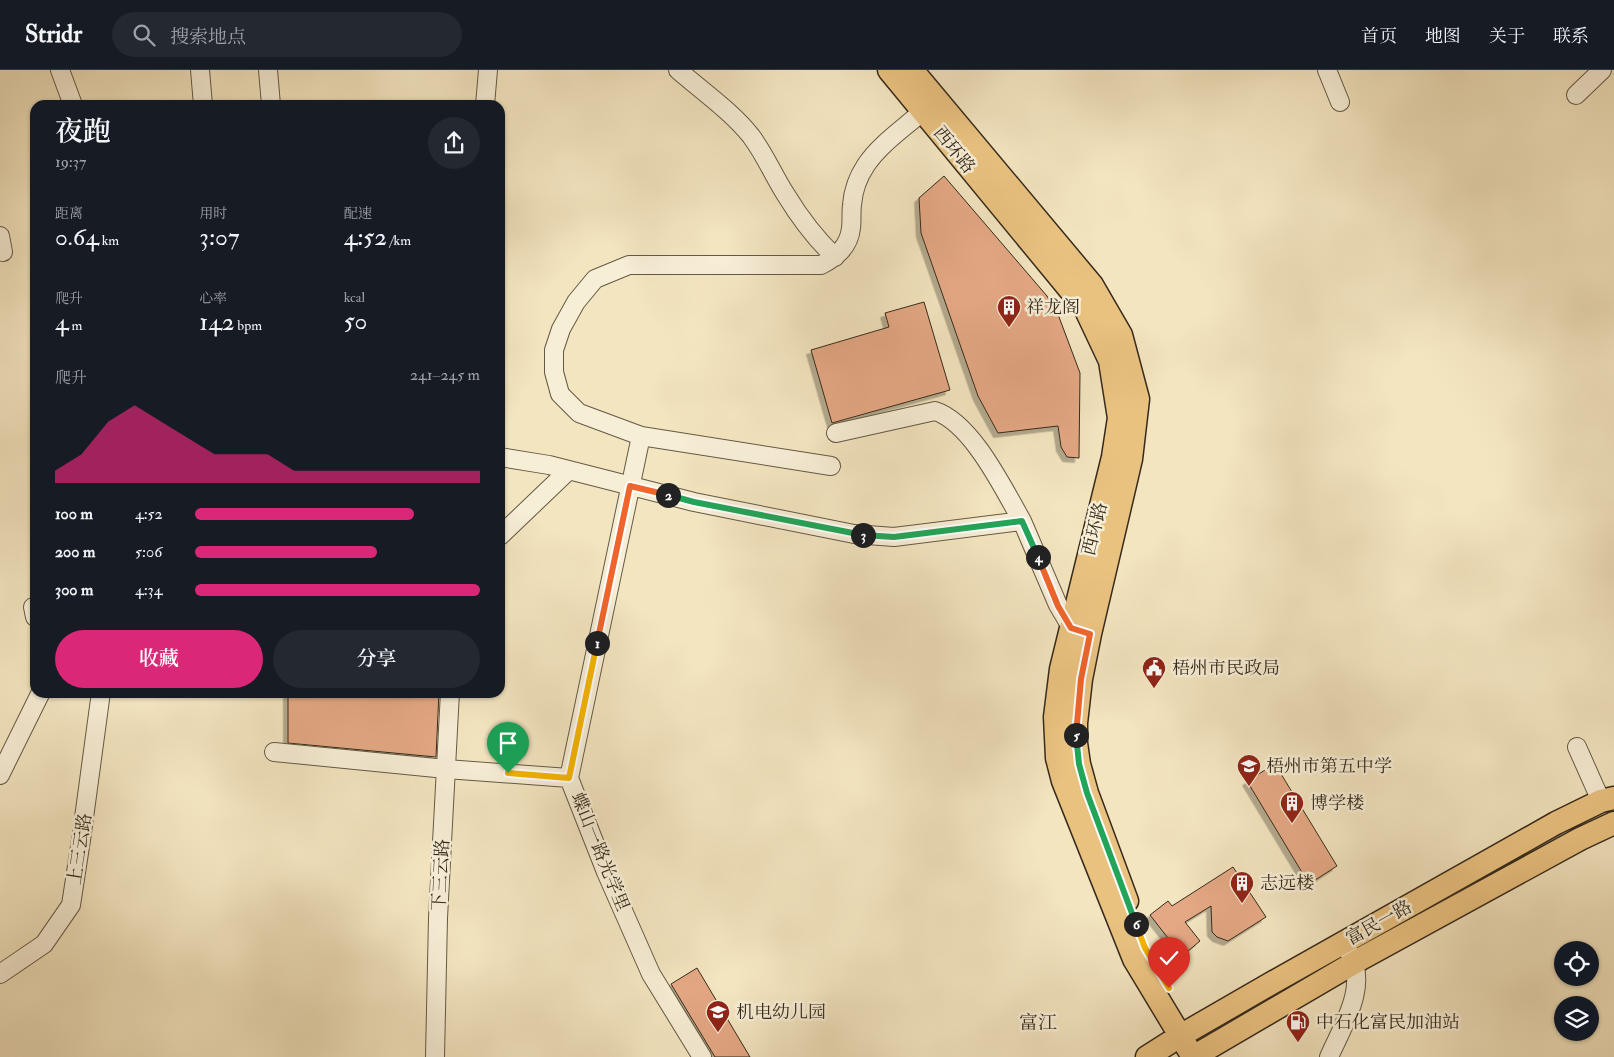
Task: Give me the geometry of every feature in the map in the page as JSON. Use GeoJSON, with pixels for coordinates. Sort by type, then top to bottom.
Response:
{"type":"FeatureCollection","features":[{"type":"Feature","properties":{"kind":"main road","name":"西环路"},"geometry":{"type":"LineString","coordinates":[[889,70],[1085,308],[1110,361],[1119,418],[1081,631],[1081,679],[1076,723],[1076,743],[1085,786],[1145,948],[1197,1054]]}},
{"type":"Feature","properties":{"kind":"main road","name":"西环路"},"geometry":{"type":"LineString","coordinates":[[912,70],[1092,285],[1122,335],[1138,399],[1131,459],[1081,631]]}},
{"type":"Feature","properties":{"kind":"main road","name":"富民一路"},"geometry":{"type":"LineString","coordinates":[[1197,1054],[1349,952],[1556,823],[1608,800]]}},
{"type":"Feature","properties":{"kind":"main road","name":"富民一路"},"geometry":{"type":"LineString","coordinates":[[1147,1057],[1187,1032],[1614,823]]}},
{"type":"Feature","properties":{"kind":"street"},"geometry":{"type":"LineString","coordinates":[[60,70],[70,100]]}},
{"type":"Feature","properties":{"kind":"street"},"geometry":{"type":"LineString","coordinates":[[200,70],[203,100]]}},
{"type":"Feature","properties":{"kind":"street"},"geometry":{"type":"LineString","coordinates":[[268,70],[271,100]]}},
{"type":"Feature","properties":{"kind":"street"},"geometry":{"type":"LineString","coordinates":[[485,100],[488,70]]}},
{"type":"Feature","properties":{"kind":"street"},"geometry":{"type":"LineString","coordinates":[[678,70],[727,112],[750,135],[769,162],[785,194],[817,240],[836,258]]}},
{"type":"Feature","properties":{"kind":"street"},"geometry":{"type":"LineString","coordinates":[[1327,70],[1340,102]]}},
{"type":"Feature","properties":{"kind":"street"},"geometry":{"type":"LineString","coordinates":[[1576,95],[1602,70]]}},
{"type":"Feature","properties":{"kind":"street"},"geometry":{"type":"LineString","coordinates":[[831,466],[641,436],[579,413],[560,394],[554,372],[554,350],[561,329],[576,302],[595,279],[629,265],[821,265],[836,258],[845,246],[851,230],[855,186],[866,164],[881,148],[923,111]]}},
{"type":"Feature","properties":{"kind":"street"},"geometry":{"type":"LineString","coordinates":[[836,433],[935,411],[945,415],[968,436],[984,458],[1022,521],[1058,606],[1081,631]]}},
{"type":"Feature","properties":{"kind":"street","name":"蝶山一路光学里"},"geometry":{"type":"LineString","coordinates":[[641,436],[569,778],[606,872],[651,974],[702,1057]]}},
{"type":"Feature","properties":{"kind":"street"},"geometry":{"type":"LineString","coordinates":[[505,458],[549,464],[694,502],[854,534],[894,537],[1022,521]]}},
{"type":"Feature","properties":{"kind":"street"},"geometry":{"type":"LineString","coordinates":[[505,531],[568,470]]}},
{"type":"Feature","properties":{"kind":"street"},"geometry":{"type":"LineString","coordinates":[[0,775],[39,698]]}},
{"type":"Feature","properties":{"kind":"street","name":"上三云路"},"geometry":{"type":"LineString","coordinates":[[0,974],[44,944],[71,905],[82,840],[100,698]]}},
{"type":"Feature","properties":{"kind":"street","name":"下三云路"},"geometry":{"type":"LineString","coordinates":[[435,1057],[438,918],[450,698]]}},
{"type":"Feature","properties":{"kind":"street"},"geometry":{"type":"LineString","coordinates":[[1577,747],[1608,800]]}},
{"type":"Feature","properties":{"kind":"street"},"geometry":{"type":"LineString","coordinates":[[274,752],[446,769],[569,778]]}},
{"type":"Feature","properties":{"kind":"street"},"geometry":{"type":"LineString","coordinates":[[1329,1057],[1353,1000],[1358,981],[1349,952]]}},
{"type":"Feature","properties":{"kind":"building","name":"祥龙阁"},"geometry":{"type":"Polygon","coordinates":[[[944,176],[1047,296],[1059,317],[1080,373],[1079,458],[1067,457],[1061,447],[1058,426],[998,433],[978,396],[921,233],[919,198],[944,176]]]}},
{"type":"Feature","properties":{"kind":"building"},"geometry":{"type":"Polygon","coordinates":[[[924,302],[950,390],[832,423],[811,350],[889,327],[885,313],[924,302]]]}},
{"type":"Feature","properties":{"kind":"building"},"geometry":{"type":"Polygon","coordinates":[[[288,698],[439,698],[436,757],[288,743],[288,698]]]}},
{"type":"Feature","properties":{"kind":"building","name":"博学楼"},"geometry":{"type":"Polygon","coordinates":[[[1275,764],[1337,866],[1309,884],[1247,781],[1275,764]]]}},
{"type":"Feature","properties":{"kind":"building","name":"志远楼"},"geometry":{"type":"Polygon","coordinates":[[[1233,867],[1266,917],[1228,941],[1217,937],[1212,932],[1211,906],[1185,922],[1200,941],[1182,956],[1150,915],[1168,901],[1172,906],[1233,867]]]}},
{"type":"Feature","properties":{"kind":"building"},"geometry":{"type":"Polygon","coordinates":[[[697,968],[750,1057],[715,1057],[671,984],[697,968]]]}},
{"type":"Feature","properties":{"kind":"place","name":"祥龙阁"},"geometry":{"type":"Point","coordinates":[1009,328]}},
{"type":"Feature","properties":{"kind":"place","name":"梧州市民政局"},"geometry":{"type":"Point","coordinates":[1154,689]}},
{"type":"Feature","properties":{"kind":"place","name":"梧州市第五中学"},"geometry":{"type":"Point","coordinates":[1249,787]}},
{"type":"Feature","properties":{"kind":"place","name":"博学楼"},"geometry":{"type":"Point","coordinates":[1292,824]}},
{"type":"Feature","properties":{"kind":"place","name":"志远楼"},"geometry":{"type":"Point","coordinates":[1242,904]}},
{"type":"Feature","properties":{"kind":"place","name":"机电幼儿园"},"geometry":{"type":"Point","coordinates":[718,1033]}},
{"type":"Feature","properties":{"kind":"place","name":"中石化富民加油站"},"geometry":{"type":"Point","coordinates":[1298,1043]}},
{"type":"Feature","properties":{"kind":"district","name":"富江"},"geometry":{"type":"Point","coordinates":[1038,1023]}},
{"type":"Feature","properties":{"kind":"route"},"geometry":{"type":"LineString","coordinates":[[508,773],[569,778],[630,486],[694,502],[854,534],[894,537],[1022,521],[1058,606],[1071,628],[1090,634],[1081,679],[1076,723],[1079,764],[1087,793],[1145,948],[1169,988]]}}]}
